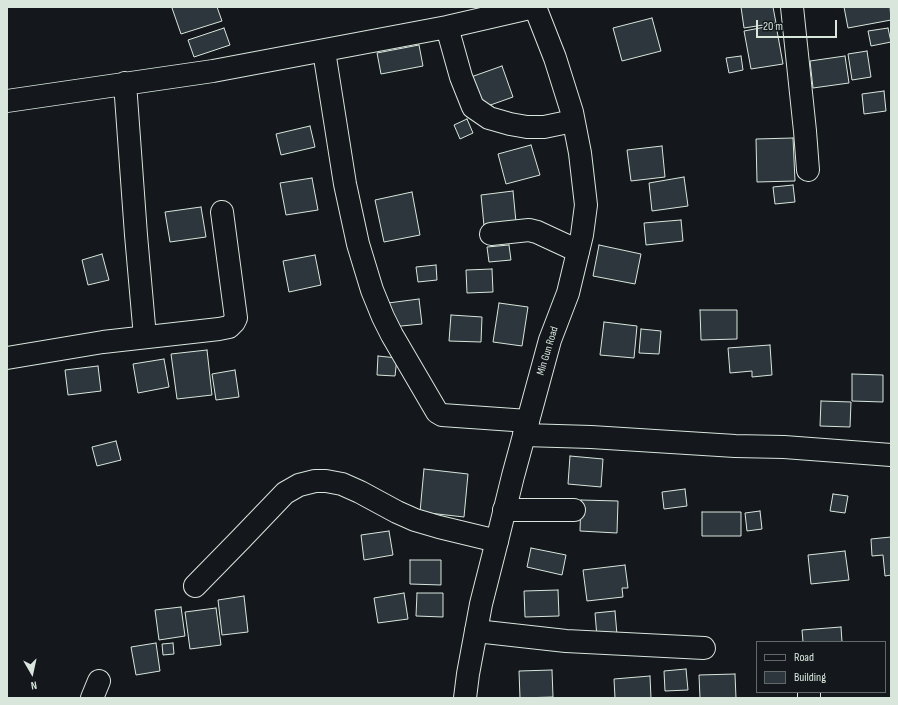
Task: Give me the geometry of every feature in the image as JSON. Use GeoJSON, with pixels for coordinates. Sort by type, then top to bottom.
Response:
{"type":"FeatureCollection","features":[{"type":"Feature","properties":{"kind":"street"},"geometry":{"type":"LineString","coordinates":[[7,101],[213,71],[447,28],[535,7]]}},
{"type":"Feature","properties":{"kind":"street","name":"Min Gun Road"},"geometry":{"type":"LineString","coordinates":[[466,698],[468,674],[481,604],[504,510],[550,340],[568,293],[582,235],[586,205],[580,153],[573,121],[555,58],[535,7]]}},
{"type":"Feature","properties":{"kind":"street"},"geometry":{"type":"LineString","coordinates":[[792,7],[808,170]]}},
{"type":"Feature","properties":{"kind":"street"},"geometry":{"type":"LineString","coordinates":[[447,28],[461,77],[473,107],[489,118],[527,127],[544,127],[573,121]]}},
{"type":"Feature","properties":{"kind":"street"},"geometry":{"type":"LineString","coordinates":[[324,50],[345,184],[358,244],[372,290],[392,335],[437,412],[442,415],[591,437],[735,446],[784,447],[891,455]]}},
{"type":"Feature","properties":{"kind":"street"},"geometry":{"type":"LineString","coordinates":[[125,83],[136,235],[146,338]]}},
{"type":"Feature","properties":{"kind":"street"},"geometry":{"type":"LineString","coordinates":[[7,358],[103,342],[219,330],[229,326],[236,318],[236,312],[222,212]]}},
{"type":"Feature","properties":{"kind":"street"},"geometry":{"type":"LineString","coordinates":[[491,234],[529,230],[537,232],[578,251]]}},
{"type":"Feature","properties":{"kind":"street"},"geometry":{"type":"LineString","coordinates":[[195,586],[285,493],[299,485],[315,481],[326,481],[342,484],[415,520],[497,541]]}},
{"type":"Feature","properties":{"kind":"street"},"geometry":{"type":"LineString","coordinates":[[504,510],[574,510]]}},
{"type":"Feature","properties":{"kind":"street"},"geometry":{"type":"LineString","coordinates":[[476,631],[566,642],[704,648]]}},
{"type":"Feature","properties":{"kind":"building"},"geometry":{"type":"Polygon","coordinates":[[[217,7],[222,21],[181,34],[172,8],[217,7]]]}},
{"type":"Feature","properties":{"kind":"building"},"geometry":{"type":"Polygon","coordinates":[[[741,7],[773,7],[776,23],[744,28],[741,7]]]}},
{"type":"Feature","properties":{"kind":"building"},"geometry":{"type":"Polygon","coordinates":[[[844,7],[890,7],[891,20],[848,28],[844,7]]]}},
{"type":"Feature","properties":{"kind":"building"},"geometry":{"type":"Polygon","coordinates":[[[652,18],[661,51],[622,61],[613,28],[652,18]]]}},
{"type":"Feature","properties":{"kind":"building"},"geometry":{"type":"Polygon","coordinates":[[[776,25],[783,64],[751,69],[744,31],[776,25]]]}},
{"type":"Feature","properties":{"kind":"building"},"geometry":{"type":"Polygon","coordinates":[[[224,28],[230,45],[194,57],[188,40],[224,28]]]}},
{"type":"Feature","properties":{"kind":"building"},"geometry":{"type":"Polygon","coordinates":[[[888,28],[891,42],[871,46],[868,31],[888,28]]]}},
{"type":"Feature","properties":{"kind":"building"},"geometry":{"type":"Polygon","coordinates":[[[419,45],[423,66],[381,74],[377,53],[419,45]]]}},
{"type":"Feature","properties":{"kind":"building"},"geometry":{"type":"Polygon","coordinates":[[[867,51],[871,77],[852,80],[848,54],[867,51]]]}},
{"type":"Feature","properties":{"kind":"building"},"geometry":{"type":"Polygon","coordinates":[[[741,56],[743,70],[729,73],[726,58],[741,56]]]}},
{"type":"Feature","properties":{"kind":"building"},"geometry":{"type":"Polygon","coordinates":[[[845,56],[849,83],[813,88],[810,61],[845,56]]]}},
{"type":"Feature","properties":{"kind":"building"},"geometry":{"type":"Polygon","coordinates":[[[502,66],[513,97],[482,108],[471,77],[502,66]]]}},
{"type":"Feature","properties":{"kind":"building"},"geometry":{"type":"Polygon","coordinates":[[[884,91],[886,111],[864,114],[862,94],[884,91]]]}},
{"type":"Feature","properties":{"kind":"building"},"geometry":{"type":"Polygon","coordinates":[[[467,119],[473,133],[460,139],[454,125],[467,119]]]}},
{"type":"Feature","properties":{"kind":"building"},"geometry":{"type":"Polygon","coordinates":[[[310,126],[315,147],[281,155],[276,134],[310,126]]]}},
{"type":"Feature","properties":{"kind":"building"},"geometry":{"type":"Polygon","coordinates":[[[793,138],[795,181],[757,182],[756,139],[793,138]]]}},
{"type":"Feature","properties":{"kind":"building"},"geometry":{"type":"Polygon","coordinates":[[[531,145],[540,175],[506,184],[498,154],[531,145]]]}},
{"type":"Feature","properties":{"kind":"building"},"geometry":{"type":"Polygon","coordinates":[[[662,146],[665,177],[631,181],[627,150],[662,146]]]}},
{"type":"Feature","properties":{"kind":"building"},"geometry":{"type":"Polygon","coordinates":[[[684,177],[688,206],[652,211],[649,183],[684,177]]]}},
{"type":"Feature","properties":{"kind":"building"},"geometry":{"type":"Polygon","coordinates":[[[312,178],[318,210],[286,215],[280,183],[312,178]]]}},
{"type":"Feature","properties":{"kind":"building"},"geometry":{"type":"Polygon","coordinates":[[[793,185],[795,202],[775,204],[773,187],[793,185]]]}},
{"type":"Feature","properties":{"kind":"building"},"geometry":{"type":"Polygon","coordinates":[[[513,191],[516,222],[484,226],[481,195],[513,191]]]}},
{"type":"Feature","properties":{"kind":"building"},"geometry":{"type":"Polygon","coordinates":[[[412,192],[420,235],[384,242],[375,200],[412,192]]]}},
{"type":"Feature","properties":{"kind":"building"},"geometry":{"type":"Polygon","coordinates":[[[201,207],[206,237],[170,242],[165,212],[201,207]]]}},
{"type":"Feature","properties":{"kind":"building"},"geometry":{"type":"Polygon","coordinates":[[[681,220],[683,241],[646,245],[644,223],[681,220]]]}},
{"type":"Feature","properties":{"kind":"building"},"geometry":{"type":"Polygon","coordinates":[[[509,245],[511,260],[489,262],[487,247],[509,245]]]}},
{"type":"Feature","properties":{"kind":"building"},"geometry":{"type":"Polygon","coordinates":[[[599,245],[641,254],[635,284],[593,276],[599,245]]]}},
{"type":"Feature","properties":{"kind":"building"},"geometry":{"type":"Polygon","coordinates":[[[102,254],[109,280],[88,285],[82,260],[102,254]]]}},
{"type":"Feature","properties":{"kind":"building"},"geometry":{"type":"Polygon","coordinates":[[[315,255],[321,285],[289,292],[283,261],[315,255]]]}},
{"type":"Feature","properties":{"kind":"building"},"geometry":{"type":"Polygon","coordinates":[[[436,265],[437,280],[418,282],[416,267],[436,265]]]}},
{"type":"Feature","properties":{"kind":"building"},"geometry":{"type":"Polygon","coordinates":[[[492,269],[493,292],[467,293],[466,270],[492,269]]]}},
{"type":"Feature","properties":{"kind":"building"},"geometry":{"type":"Polygon","coordinates":[[[419,299],[422,324],[391,327],[388,303],[419,299]]]}},
{"type":"Feature","properties":{"kind":"building"},"geometry":{"type":"Polygon","coordinates":[[[499,303],[528,307],[522,346],[493,342],[499,303]]]}},
{"type":"Feature","properties":{"kind":"building"},"geometry":{"type":"Polygon","coordinates":[[[700,310],[737,310],[737,339],[701,340],[700,310]]]}},
{"type":"Feature","properties":{"kind":"building"},"geometry":{"type":"Polygon","coordinates":[[[451,315],[482,317],[481,342],[449,341],[451,315]]]}},
{"type":"Feature","properties":{"kind":"building"},"geometry":{"type":"Polygon","coordinates":[[[604,322],[637,326],[634,358],[600,355],[604,322]]]}},
{"type":"Feature","properties":{"kind":"building"},"geometry":{"type":"Polygon","coordinates":[[[641,329],[661,331],[659,354],[639,353],[641,329]]]}},
{"type":"Feature","properties":{"kind":"building"},"geometry":{"type":"Polygon","coordinates":[[[770,345],[772,375],[752,377],[752,371],[730,373],[728,348],[770,345]]]}},
{"type":"Feature","properties":{"kind":"building"},"geometry":{"type":"Polygon","coordinates":[[[207,350],[212,395],[177,399],[171,354],[207,350]]]}},
{"type":"Feature","properties":{"kind":"building"},"geometry":{"type":"Polygon","coordinates":[[[378,356],[397,358],[395,376],[377,375],[378,356]]]}},
{"type":"Feature","properties":{"kind":"building"},"geometry":{"type":"Polygon","coordinates":[[[164,359],[169,387],[138,393],[133,364],[164,359]]]}},
{"type":"Feature","properties":{"kind":"building"},"geometry":{"type":"Polygon","coordinates":[[[98,366],[101,391],[68,395],[65,370],[98,366]]]}},
{"type":"Feature","properties":{"kind":"building"},"geometry":{"type":"Polygon","coordinates":[[[235,370],[239,397],[216,400],[212,374],[235,370]]]}},
{"type":"Feature","properties":{"kind":"building"},"geometry":{"type":"Polygon","coordinates":[[[852,374],[883,375],[883,402],[852,401],[852,374]]]}},
{"type":"Feature","properties":{"kind":"building"},"geometry":{"type":"Polygon","coordinates":[[[821,401],[851,402],[850,427],[820,426],[821,401]]]}},
{"type":"Feature","properties":{"kind":"building"},"geometry":{"type":"Polygon","coordinates":[[[116,441],[121,460],[97,466],[92,447],[116,441]]]}},
{"type":"Feature","properties":{"kind":"building"},"geometry":{"type":"Polygon","coordinates":[[[570,456],[603,459],[601,487],[568,484],[570,456]]]}},
{"type":"Feature","properties":{"kind":"building"},"geometry":{"type":"Polygon","coordinates":[[[424,469],[468,474],[464,517],[420,512],[424,469]]]}},
{"type":"Feature","properties":{"kind":"building"},"geometry":{"type":"Polygon","coordinates":[[[685,489],[687,506],[664,509],[662,492],[685,489]]]}},
{"type":"Feature","properties":{"kind":"building"},"geometry":{"type":"Polygon","coordinates":[[[833,494],[848,496],[845,513],[830,511],[833,494]]]}},
{"type":"Feature","properties":{"kind":"building"},"geometry":{"type":"Polygon","coordinates":[[[581,500],[618,501],[617,533],[580,531],[581,500]]]}},
{"type":"Feature","properties":{"kind":"building"},"geometry":{"type":"Polygon","coordinates":[[[760,511],[762,529],[747,531],[745,513],[760,511]]]}},
{"type":"Feature","properties":{"kind":"building"},"geometry":{"type":"Polygon","coordinates":[[[702,512],[741,512],[741,536],[702,536],[702,512]]]}},
{"type":"Feature","properties":{"kind":"building"},"geometry":{"type":"Polygon","coordinates":[[[389,531],[393,555],[364,560],[361,535],[389,531]]]}},
{"type":"Feature","properties":{"kind":"building"},"geometry":{"type":"Polygon","coordinates":[[[891,537],[891,575],[885,576],[883,555],[872,556],[871,539],[891,537]]]}},
{"type":"Feature","properties":{"kind":"building"},"geometry":{"type":"Polygon","coordinates":[[[531,548],[566,555],[562,575],[527,567],[531,548]]]}},
{"type":"Feature","properties":{"kind":"building"},"geometry":{"type":"Polygon","coordinates":[[[845,551],[849,580],[811,584],[808,555],[845,551]]]}},
{"type":"Feature","properties":{"kind":"building"},"geometry":{"type":"Polygon","coordinates":[[[410,560],[441,560],[441,585],[410,584],[410,560]]]}},
{"type":"Feature","properties":{"kind":"building"},"geometry":{"type":"Polygon","coordinates":[[[625,565],[628,588],[622,588],[623,597],[587,601],[583,570],[625,565]]]}},
{"type":"Feature","properties":{"kind":"building"},"geometry":{"type":"Polygon","coordinates":[[[558,590],[559,616],[525,617],[524,591],[558,590]]]}},
{"type":"Feature","properties":{"kind":"building"},"geometry":{"type":"Polygon","coordinates":[[[404,593],[408,619],[378,623],[374,598],[404,593]]]}},
{"type":"Feature","properties":{"kind":"building"},"geometry":{"type":"Polygon","coordinates":[[[417,593],[443,593],[443,617],[416,616],[417,593]]]}},
{"type":"Feature","properties":{"kind":"building"},"geometry":{"type":"Polygon","coordinates":[[[244,596],[248,632],[222,635],[218,600],[244,596]]]}},
{"type":"Feature","properties":{"kind":"building"},"geometry":{"type":"Polygon","coordinates":[[[181,607],[185,636],[159,640],[155,610],[181,607]]]}},
{"type":"Feature","properties":{"kind":"building"},"geometry":{"type":"Polygon","coordinates":[[[216,608],[221,645],[190,649],[185,612],[216,608]]]}},
{"type":"Feature","properties":{"kind":"building"},"geometry":{"type":"Polygon","coordinates":[[[615,611],[617,635],[597,637],[595,613],[615,611]]]}},
{"type":"Feature","properties":{"kind":"building"},"geometry":{"type":"Polygon","coordinates":[[[841,627],[842,641],[803,641],[802,630],[841,627]]]}},
{"type":"Feature","properties":{"kind":"building"},"geometry":{"type":"Polygon","coordinates":[[[156,643],[160,671],[136,675],[131,647],[156,643]]]}},
{"type":"Feature","properties":{"kind":"building"},"geometry":{"type":"Polygon","coordinates":[[[173,643],[174,654],[163,655],[162,644],[173,643]]]}},
{"type":"Feature","properties":{"kind":"building"},"geometry":{"type":"Polygon","coordinates":[[[686,669],[688,690],[665,691],[664,671],[686,669]]]}},
{"type":"Feature","properties":{"kind":"building"},"geometry":{"type":"Polygon","coordinates":[[[552,670],[553,697],[520,698],[519,671],[552,670]]]}},
{"type":"Feature","properties":{"kind":"building"},"geometry":{"type":"Polygon","coordinates":[[[735,674],[736,698],[700,698],[699,675],[735,674]]]}},
{"type":"Feature","properties":{"kind":"building"},"geometry":{"type":"Polygon","coordinates":[[[650,676],[651,698],[615,698],[614,679],[650,676]]]}}]}
